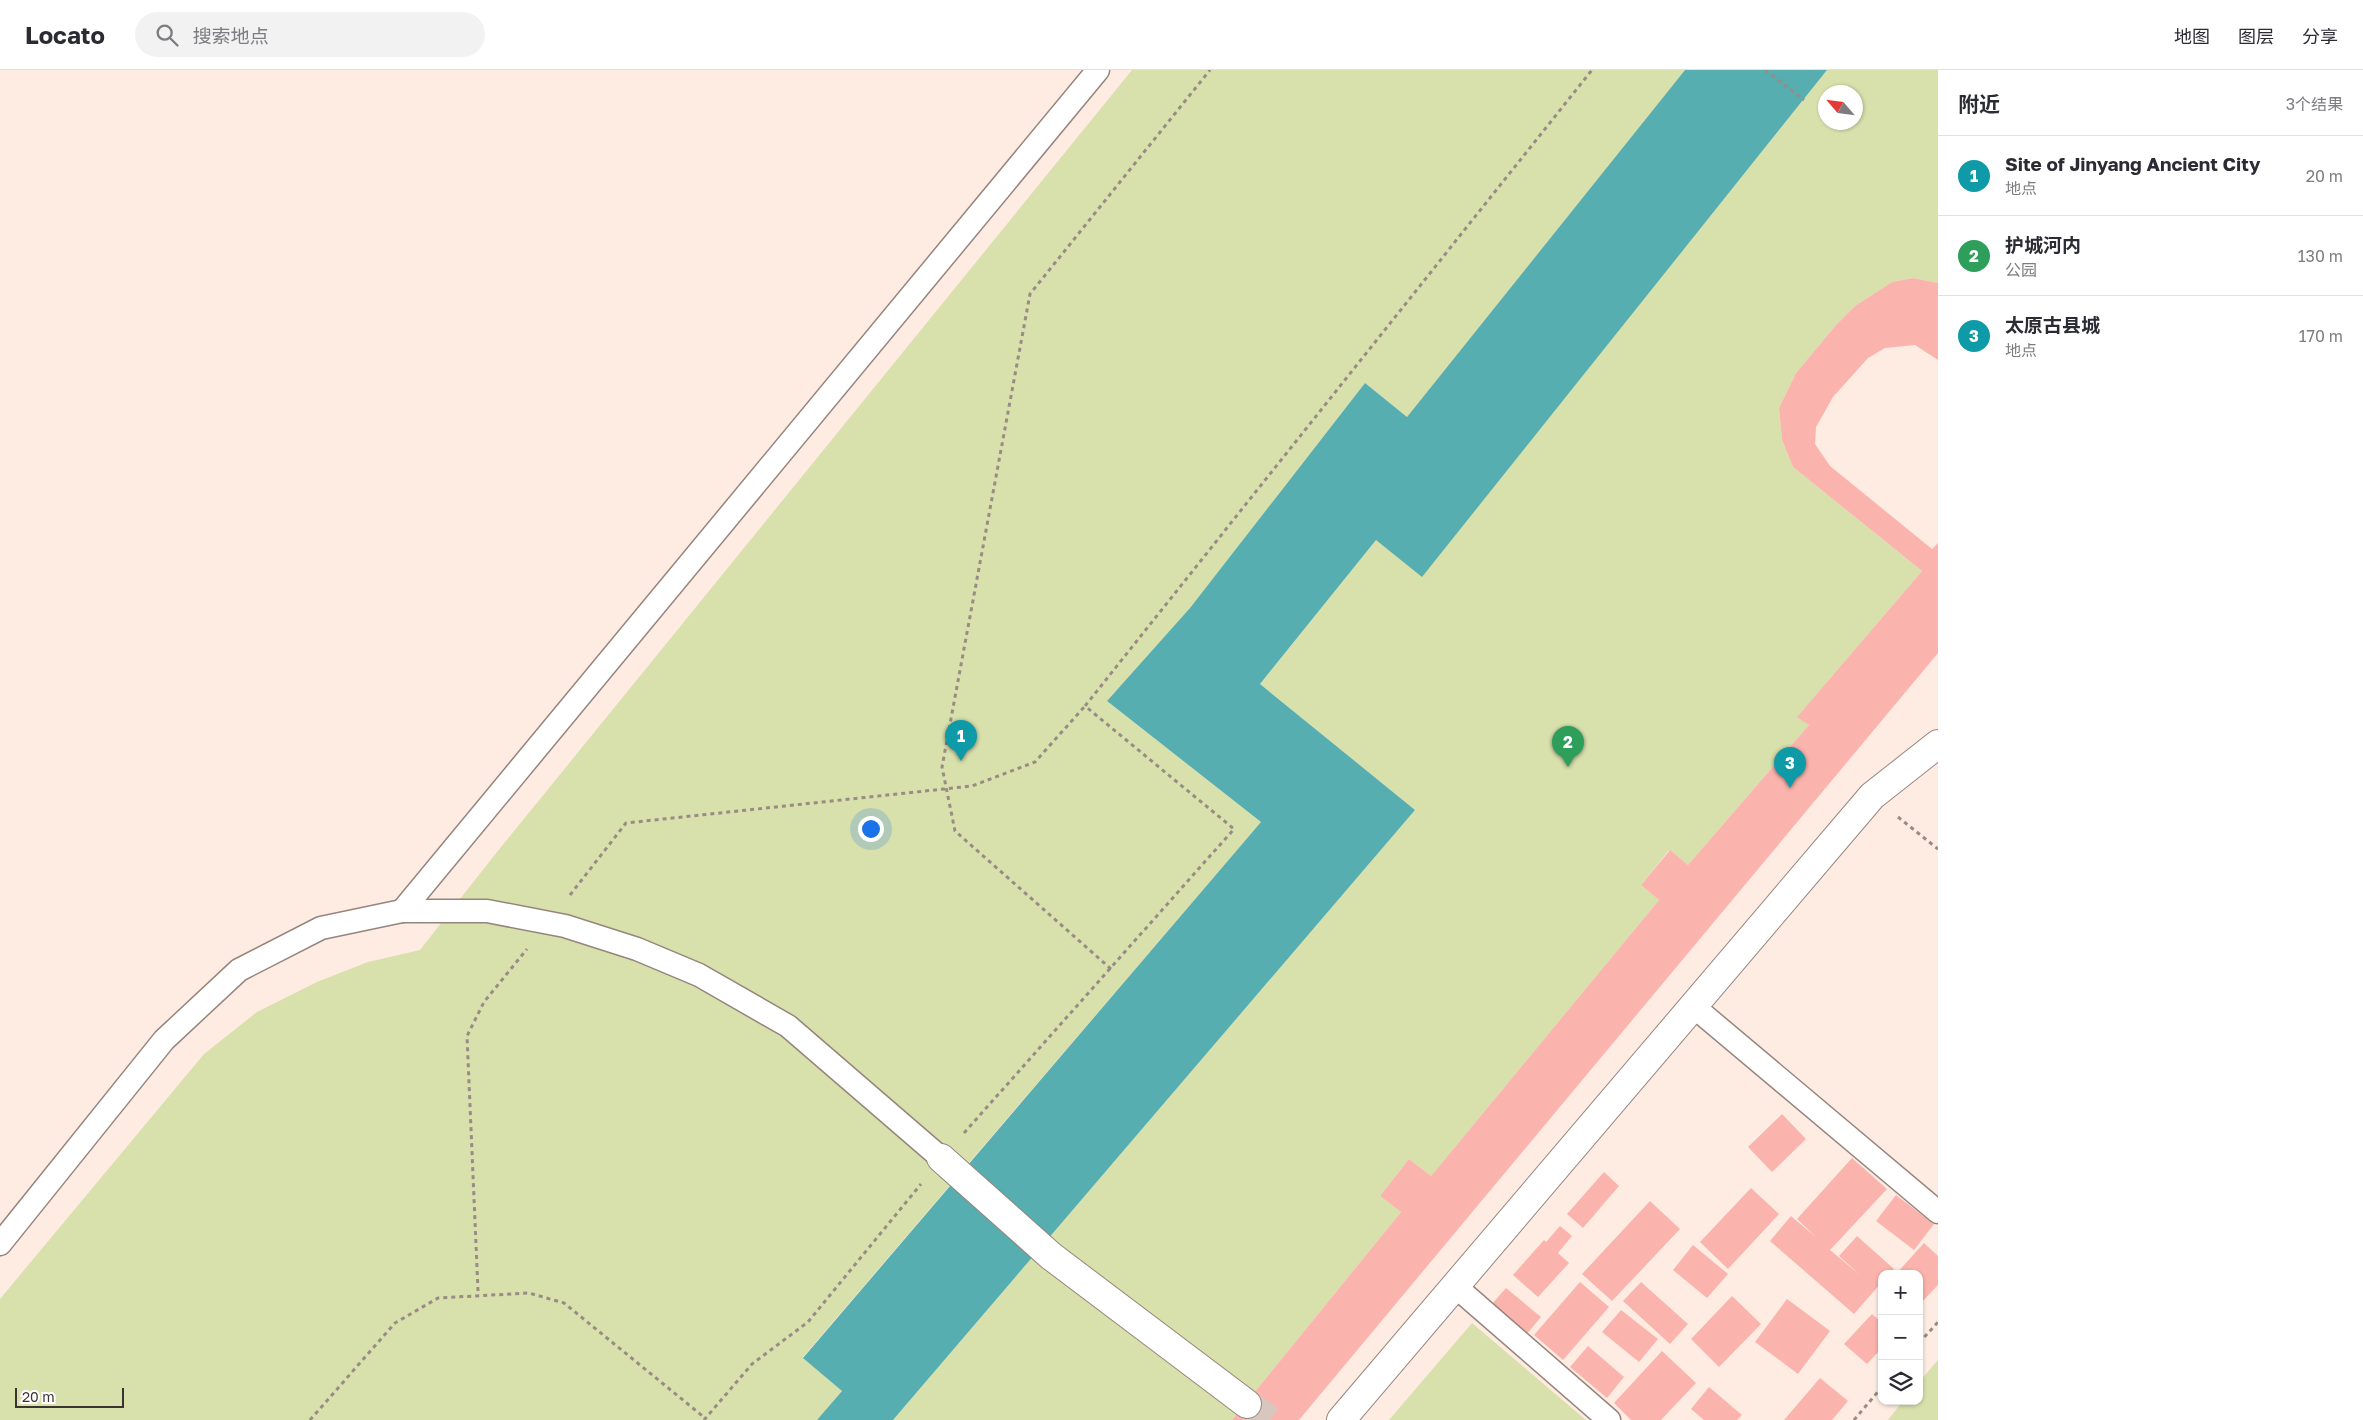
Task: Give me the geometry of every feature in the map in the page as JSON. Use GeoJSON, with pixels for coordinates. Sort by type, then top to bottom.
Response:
{"type":"FeatureCollection","features":[{"type":"Feature","properties":{"kind":"street"},"geometry":{"type":"LineString","coordinates":[[1341,1420],[1872,796],[1938,744]]}},
{"type":"Feature","properties":{"kind":"street"},"geometry":{"type":"LineString","coordinates":[[942,1158],[1051,1256],[1247,1404]]}},
{"type":"Feature","properties":{"kind":"lane"},"geometry":{"type":"LineString","coordinates":[[402,911],[1098,70]]}},
{"type":"Feature","properties":{"kind":"lane"},"geometry":{"type":"LineString","coordinates":[[0,1244],[164,1040],[239,970],[321,928],[402,911],[487,911],[565,926],[638,949],[699,975],[746,1000],[788,1026],[942,1158]]}},
{"type":"Feature","properties":{"kind":"lane"},"geometry":{"type":"LineString","coordinates":[[1693,1006],[1938,1212]]}},
{"type":"Feature","properties":{"kind":"lane"},"geometry":{"type":"LineString","coordinates":[[1455,1286],[1608,1420]]}},
{"type":"Feature","properties":{"kind":"path"},"geometry":{"type":"LineString","coordinates":[[1111,969],[955,831],[942,767],[1030,294],[1210,70]]}},
{"type":"Feature","properties":{"kind":"path"},"geometry":{"type":"LineString","coordinates":[[478,1291],[467,1036],[484,1002],[626,823],[972,786],[1035,762],[1085,706],[1592,70]]}},
{"type":"Feature","properties":{"kind":"path"},"geometry":{"type":"LineString","coordinates":[[1765,70],[1804,100]]}},
{"type":"Feature","properties":{"kind":"path"},"geometry":{"type":"LineString","coordinates":[[310,1420],[395,1323],[438,1298],[529,1293],[564,1304],[705,1419],[752,1364],[808,1322],[942,1158],[1234,830],[1085,706]]}},
{"type":"Feature","properties":{"kind":"path"},"geometry":{"type":"LineString","coordinates":[[1872,796],[1938,848]]}},
{"type":"Feature","properties":{"kind":"path"},"geometry":{"type":"LineString","coordinates":[[1923,1339],[1938,1322]]}},
{"type":"Feature","properties":{"kind":"path"},"geometry":{"type":"LineString","coordinates":[[1854,1420],[1878,1392]]}},
{"type":"Feature","properties":{"kind":"green space"},"geometry":{"type":"Polygon","coordinates":[[[1132,70],[1685,70],[1407,417],[1365,383],[1190,608],[1107,701],[1261,822],[803,1357],[842,1391],[817,1420],[0,1420],[0,1299],[204,1054],[257,1012],[317,982],[368,962],[420,950],[493,857],[1132,70]]]}},
{"type":"Feature","properties":{"kind":"green space"},"geometry":{"type":"Polygon","coordinates":[[[1827,70],[1938,70],[1938,283],[1913,278],[1892,282],[1855,306],[1836,325],[1796,373],[1779,408],[1782,440],[1793,467],[1922,571],[1798,716],[1809,725],[1688,865],[1669,850],[1641,885],[1659,900],[1431,1176],[1409,1159],[1380,1196],[1401,1212],[1232,1420],[893,1420],[1415,810],[1260,684],[1376,540],[1422,576],[1827,70]]]}},
{"type":"Feature","properties":{"kind":"green space"},"geometry":{"type":"Polygon","coordinates":[[[1472,1323],[1586,1420],[1389,1420],[1472,1323]]]}},
{"type":"Feature","properties":{"kind":"green space"},"geometry":{"type":"Polygon","coordinates":[[[1938,1360],[1938,1420],[1888,1420],[1900,1405],[1923,1405],[1923,1377],[1938,1360]]]}},
{"type":"Feature","properties":{"kind":"water"},"geometry":{"type":"Polygon","coordinates":[[[1685,70],[1827,70],[1422,577],[1376,540],[1260,684],[1415,810],[893,1420],[817,1420],[842,1391],[803,1358],[1261,822],[1107,701],[1190,608],[1365,383],[1407,417],[1685,70]]]}},
{"type":"Feature","properties":{"kind":"building"},"geometry":{"type":"Polygon","coordinates":[[[1913,278],[1938,283],[1938,360],[1915,345],[1885,348],[1868,358],[1833,397],[1816,427],[1815,444],[1830,466],[1932,549],[1938,543],[1938,653],[1299,1420],[1232,1420],[1401,1212],[1380,1196],[1409,1159],[1431,1176],[1659,900],[1641,885],[1670,850],[1688,865],[1809,725],[1797,717],[1922,571],[1793,467],[1782,440],[1779,408],[1796,373],[1836,325],[1855,306],[1892,282],[1913,278]]]}},
{"type":"Feature","properties":{"kind":"building"},"geometry":{"type":"Polygon","coordinates":[[[1782,1114],[1806,1139],[1772,1172],[1748,1147],[1782,1114]]]}},
{"type":"Feature","properties":{"kind":"building"},"geometry":{"type":"Polygon","coordinates":[[[1852,1158],[1887,1189],[1830,1250],[1860,1275],[1839,1256],[1857,1236],[1894,1269],[1878,1270],[1878,1287],[1854,1314],[1770,1241],[1791,1216],[1817,1238],[1797,1219],[1852,1158]]]}},
{"type":"Feature","properties":{"kind":"building"},"geometry":{"type":"Polygon","coordinates":[[[1604,1172],[1619,1186],[1583,1228],[1567,1214],[1604,1172]]]}},
{"type":"Feature","properties":{"kind":"building"},"geometry":{"type":"Polygon","coordinates":[[[1751,1188],[1779,1214],[1728,1269],[1700,1242],[1751,1188]]]}},
{"type":"Feature","properties":{"kind":"building"},"geometry":{"type":"Polygon","coordinates":[[[1896,1195],[1934,1224],[1914,1250],[1876,1221],[1896,1195]]]}},
{"type":"Feature","properties":{"kind":"building"},"geometry":{"type":"Polygon","coordinates":[[[1650,1201],[1680,1229],[1612,1301],[1582,1274],[1650,1201]]]}},
{"type":"Feature","properties":{"kind":"building"},"geometry":{"type":"Polygon","coordinates":[[[1560,1226],[1572,1236],[1558,1253],[1569,1263],[1538,1297],[1513,1275],[1544,1240],[1546,1242],[1560,1226]]]}},
{"type":"Feature","properties":{"kind":"building"},"geometry":{"type":"Polygon","coordinates":[[[1924,1243],[1938,1256],[1938,1285],[1923,1301],[1923,1270],[1900,1270],[1924,1243]]]}},
{"type":"Feature","properties":{"kind":"building"},"geometry":{"type":"Polygon","coordinates":[[[1693,1245],[1728,1274],[1707,1298],[1673,1270],[1693,1245]]]}},
{"type":"Feature","properties":{"kind":"building"},"geometry":{"type":"Polygon","coordinates":[[[1580,1282],[1609,1307],[1563,1360],[1534,1335],[1580,1282]]]}},
{"type":"Feature","properties":{"kind":"building"},"geometry":{"type":"Polygon","coordinates":[[[1641,1282],[1688,1324],[1670,1344],[1623,1301],[1641,1282]]]}},
{"type":"Feature","properties":{"kind":"building"},"geometry":{"type":"Polygon","coordinates":[[[1506,1288],[1541,1317],[1526,1335],[1491,1305],[1506,1288]]]}},
{"type":"Feature","properties":{"kind":"building"},"geometry":{"type":"Polygon","coordinates":[[[1732,1296],[1761,1324],[1719,1367],[1691,1339],[1732,1296]]]}},
{"type":"Feature","properties":{"kind":"building"},"geometry":{"type":"Polygon","coordinates":[[[1787,1299],[1830,1331],[1798,1374],[1755,1342],[1787,1299]]]}},
{"type":"Feature","properties":{"kind":"building"},"geometry":{"type":"Polygon","coordinates":[[[1621,1310],[1658,1339],[1639,1362],[1602,1332],[1621,1310]]]}},
{"type":"Feature","properties":{"kind":"building"},"geometry":{"type":"Polygon","coordinates":[[[1872,1314],[1878,1319],[1878,1352],[1867,1364],[1844,1344],[1872,1314]]]}},
{"type":"Feature","properties":{"kind":"building"},"geometry":{"type":"Polygon","coordinates":[[[1588,1346],[1624,1377],[1607,1398],[1570,1367],[1588,1346]]]}},
{"type":"Feature","properties":{"kind":"building"},"geometry":{"type":"Polygon","coordinates":[[[1662,1351],[1696,1383],[1661,1420],[1631,1420],[1614,1403],[1662,1351]]]}},
{"type":"Feature","properties":{"kind":"building"},"geometry":{"type":"Polygon","coordinates":[[[1820,1378],[1848,1401],[1832,1420],[1784,1420],[1820,1378]]]}},
{"type":"Feature","properties":{"kind":"building"},"geometry":{"type":"Polygon","coordinates":[[[1709,1387],[1742,1415],[1737,1420],[1704,1420],[1691,1409],[1709,1387]]]}},
{"type":"Feature","properties":{"kind":"tunnel"},"geometry":{"type":"LineString","coordinates":[[1247,1404],[1271,1420]]}},
{"type":"Feature","properties":{"kind":"place","name":"Site of Jinyang Ancient City"},"geometry":{"type":"Point","coordinates":[961,761]}},
{"type":"Feature","properties":{"kind":"place","name":"护城河内"},"geometry":{"type":"Point","coordinates":[1568,767]}},
{"type":"Feature","properties":{"kind":"place","name":"太原古县城"},"geometry":{"type":"Point","coordinates":[1790,788]}}]}
